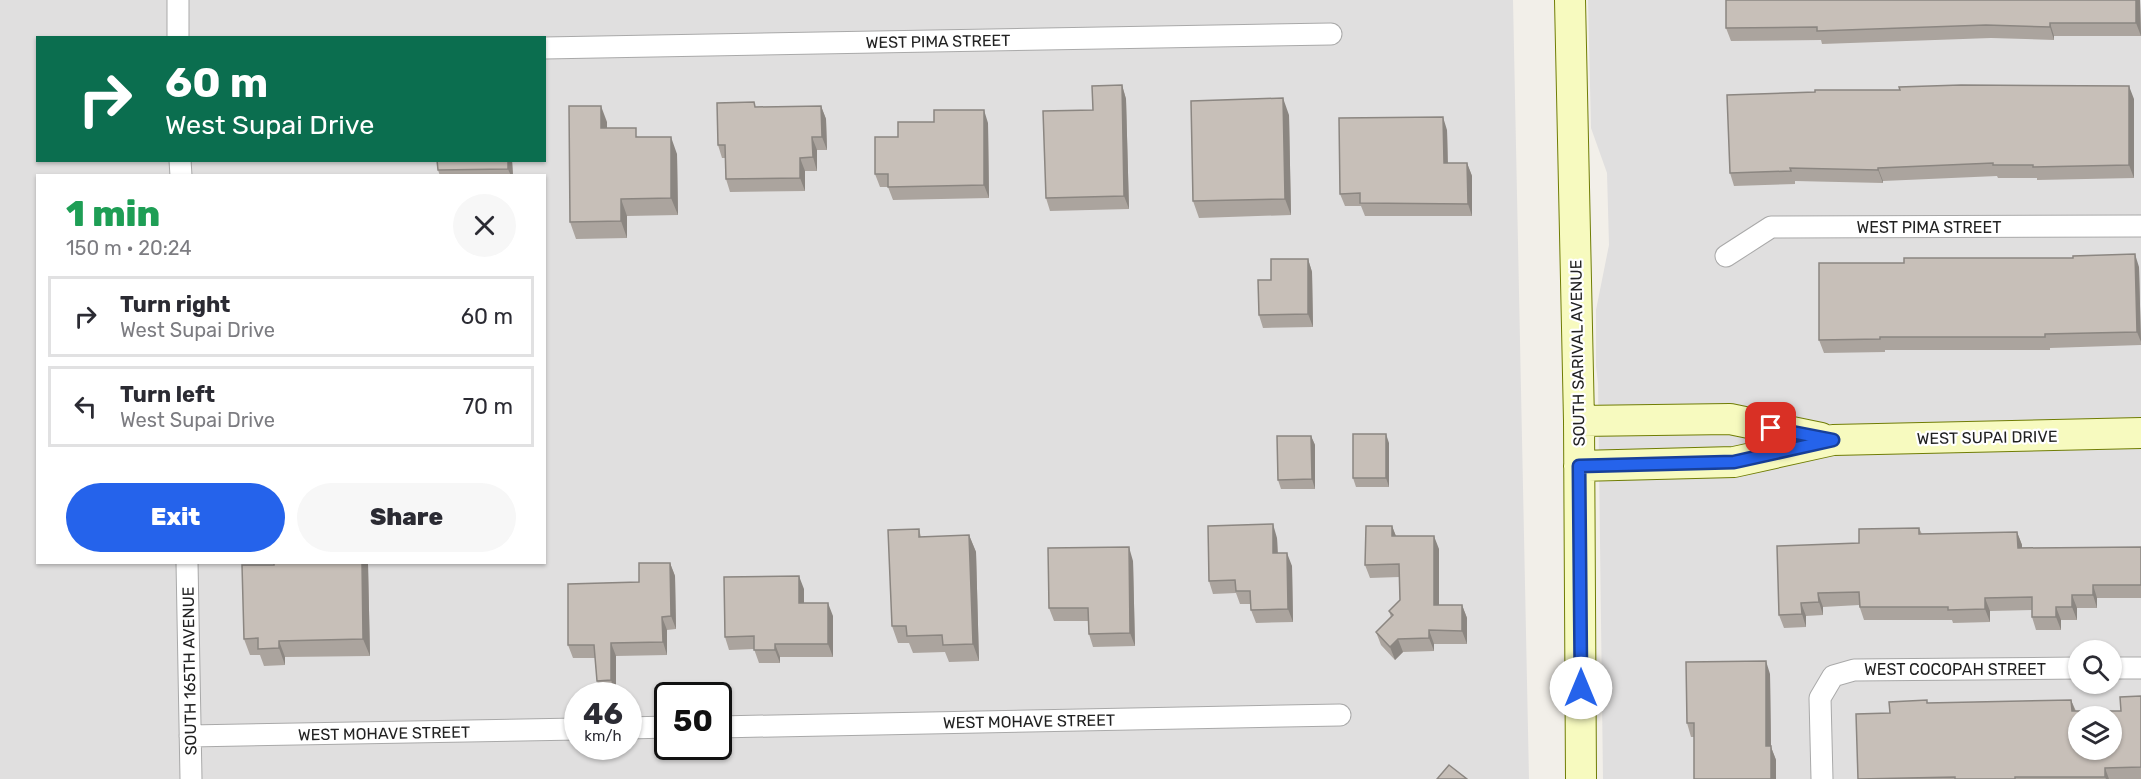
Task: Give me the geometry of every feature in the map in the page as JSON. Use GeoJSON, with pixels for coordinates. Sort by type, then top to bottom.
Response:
{"type":"FeatureCollection","features":[{"type":"Feature","properties":{"kind":"street"},"geometry":{"type":"LineString","coordinates":[[178,0],[178,36]]}},
{"type":"Feature","properties":{"kind":"street","name":"SOUTH SARIVAL AVENUE"},"geometry":{"type":"LineString","coordinates":[[1570,0],[1579,421],[1581,779]]}},
{"type":"Feature","properties":{"kind":"street","name":"WEST PIMA STREET"},"geometry":{"type":"LineString","coordinates":[[546,48],[1331,34]]}},
{"type":"Feature","properties":{"kind":"street","name":"WEST PIMA STREET"},"geometry":{"type":"LineString","coordinates":[[1726,256],[1771,227],[2141,226]]}},
{"type":"Feature","properties":{"kind":"street","name":"WEST SUPAI DRIVE"},"geometry":{"type":"LineString","coordinates":[[1579,421],[1730,419],[1833,440]]}},
{"type":"Feature","properties":{"kind":"street","name":"WEST SUPAI DRIVE"},"geometry":{"type":"LineString","coordinates":[[1579,466],[1734,462],[1833,440],[2141,433]]}},
{"type":"Feature","properties":{"kind":"street","name":"SOUTH 165TH AVENUE"},"geometry":{"type":"LineString","coordinates":[[188,564],[191,779]]}},
{"type":"Feature","properties":{"kind":"street","name":"WEST COCOPAH STREET"},"geometry":{"type":"LineString","coordinates":[[1822,779],[1820,698],[1833,676],[1854,669],[2068,668]]}},
{"type":"Feature","properties":{"kind":"street"},"geometry":{"type":"LineString","coordinates":[[2122,668],[2141,668]]}},
{"type":"Feature","properties":{"kind":"street","name":"WEST MOHAVE STREET"},"geometry":{"type":"LineString","coordinates":[[732,726],[1340,715]]}},
{"type":"Feature","properties":{"kind":"street","name":"WEST MOHAVE STREET"},"geometry":{"type":"LineString","coordinates":[[190,736],[564,729]]}},
{"type":"Feature","properties":{"kind":"shaded area"},"geometry":{"type":"Polygon","coordinates":[[[0,0],[1513,0],[1529,779],[0,779],[0,0]]]}},
{"type":"Feature","properties":{"kind":"shaded area"},"geometry":{"type":"Polygon","coordinates":[[[1588,0],[2141,0],[2141,779],[1603,779],[1596,310],[1609,245],[1607,173],[1591,128],[1588,0]]]}},
{"type":"Feature","properties":{"kind":"building"},"geometry":{"type":"Polygon","coordinates":[[[1726,0],[2136,0],[2136,23],[2050,23],[2050,27],[1986,25],[1817,31],[1817,27],[1726,28],[1726,0]]]}},
{"type":"Feature","properties":{"kind":"building"},"geometry":{"type":"Polygon","coordinates":[[[1122,85],[1124,196],[1046,198],[1043,111],[1093,110],[1092,86],[1122,85]]]}},
{"type":"Feature","properties":{"kind":"building"},"geometry":{"type":"Polygon","coordinates":[[[2129,86],[2129,165],[2033,167],[2033,165],[1993,165],[1993,163],[1878,168],[1878,170],[1790,168],[1791,171],[1730,173],[1727,95],[1815,92],[1815,90],[1900,90],[1899,87],[2129,86]]]}},
{"type":"Feature","properties":{"kind":"building"},"geometry":{"type":"Polygon","coordinates":[[[1283,98],[1285,199],[1193,201],[1191,101],[1283,98]]]}},
{"type":"Feature","properties":{"kind":"building"},"geometry":{"type":"Polygon","coordinates":[[[754,102],[755,107],[821,106],[822,137],[812,137],[813,157],[800,158],[800,178],[726,179],[725,145],[718,145],[717,103],[754,102]]]}},
{"type":"Feature","properties":{"kind":"building"},"geometry":{"type":"Polygon","coordinates":[[[569,106],[601,106],[601,128],[636,128],[636,137],[671,137],[671,198],[621,199],[621,221],[570,222],[569,106]]]}},
{"type":"Feature","properties":{"kind":"building"},"geometry":{"type":"Polygon","coordinates":[[[934,110],[984,110],[984,185],[888,187],[888,174],[875,174],[875,137],[898,137],[898,122],[934,122],[934,110]]]}},
{"type":"Feature","properties":{"kind":"building"},"geometry":{"type":"Polygon","coordinates":[[[1443,117],[1444,163],[1467,163],[1468,204],[1360,203],[1360,193],[1340,194],[1339,118],[1443,117]]]}},
{"type":"Feature","properties":{"kind":"building"},"geometry":{"type":"Polygon","coordinates":[[[437,162],[508,162],[508,169],[438,170],[437,162]]]}},
{"type":"Feature","properties":{"kind":"building"},"geometry":{"type":"Polygon","coordinates":[[[2135,254],[2137,332],[2045,334],[2045,337],[1880,337],[1880,339],[1819,340],[1819,263],[1904,263],[1904,258],[2073,258],[2073,256],[2135,254]]]}},
{"type":"Feature","properties":{"kind":"building"},"geometry":{"type":"Polygon","coordinates":[[[1271,259],[1308,259],[1308,314],[1259,315],[1258,280],[1271,280],[1271,259]]]}},
{"type":"Feature","properties":{"kind":"building"},"geometry":{"type":"Polygon","coordinates":[[[1353,434],[1386,434],[1386,478],[1353,478],[1353,434]]]}},
{"type":"Feature","properties":{"kind":"building"},"geometry":{"type":"Polygon","coordinates":[[[1277,436],[1311,436],[1312,479],[1278,480],[1277,436]]]}},
{"type":"Feature","properties":{"kind":"building"},"geometry":{"type":"Polygon","coordinates":[[[1273,524],[1273,553],[1287,553],[1288,609],[1251,610],[1250,591],[1236,591],[1235,580],[1209,581],[1208,526],[1273,524]]]}},
{"type":"Feature","properties":{"kind":"building"},"geometry":{"type":"Polygon","coordinates":[[[1366,526],[1392,526],[1392,536],[1434,536],[1434,605],[1462,605],[1462,631],[1429,630],[1429,638],[1398,639],[1390,647],[1376,632],[1393,615],[1389,611],[1400,600],[1399,564],[1365,565],[1366,526]]]}},
{"type":"Feature","properties":{"kind":"building"},"geometry":{"type":"Polygon","coordinates":[[[1919,528],[1919,534],[2017,532],[2018,548],[2141,547],[2141,585],[2093,585],[2093,595],[2072,595],[2072,607],[2056,607],[2056,617],[2032,617],[2032,597],[1985,598],[1985,609],[1948,610],[1948,607],[1860,607],[1859,592],[1818,593],[1819,602],[1801,603],[1802,614],[1779,615],[1777,546],[1859,543],[1859,529],[1919,528]]]}},
{"type":"Feature","properties":{"kind":"building"},"geometry":{"type":"Polygon","coordinates":[[[919,529],[919,537],[969,535],[973,644],[943,645],[942,635],[907,636],[906,626],[892,626],[888,530],[919,529]]]}},
{"type":"Feature","properties":{"kind":"building"},"geometry":{"type":"Polygon","coordinates":[[[1129,547],[1130,633],[1089,634],[1088,608],[1049,608],[1048,548],[1129,547]]]}},
{"type":"Feature","properties":{"kind":"building"},"geometry":{"type":"Polygon","coordinates":[[[639,563],[670,563],[671,616],[662,617],[663,642],[611,643],[611,680],[597,681],[594,645],[568,645],[568,584],[639,582],[639,563]]]}},
{"type":"Feature","properties":{"kind":"building"},"geometry":{"type":"Polygon","coordinates":[[[362,564],[363,639],[279,641],[279,648],[258,649],[258,638],[244,639],[242,565],[362,564]]]}},
{"type":"Feature","properties":{"kind":"building"},"geometry":{"type":"Polygon","coordinates":[[[799,576],[799,603],[828,603],[828,644],[775,644],[775,650],[754,650],[754,636],[725,637],[724,577],[799,576]]]}},
{"type":"Feature","properties":{"kind":"building"},"geometry":{"type":"Polygon","coordinates":[[[1766,661],[1766,746],[1771,746],[1771,779],[1694,779],[1694,723],[1687,723],[1686,662],[1766,661]]]}},
{"type":"Feature","properties":{"kind":"building"},"geometry":{"type":"Polygon","coordinates":[[[2141,696],[2141,767],[2105,768],[2105,777],[1858,779],[1856,714],[1890,713],[1889,702],[2071,700],[2072,706],[2068,706],[2068,760],[2122,760],[2120,697],[2141,696]]]}},
{"type":"Feature","properties":{"kind":"building"},"geometry":{"type":"Polygon","coordinates":[[[1449,765],[1467,779],[1437,779],[1449,765]]]}},
{"type":"Feature","properties":{"kind":"route"},"geometry":{"type":"LineString","coordinates":[[1581,688],[1579,466],[1734,462],[1833,440],[1771,428]]}}]}
